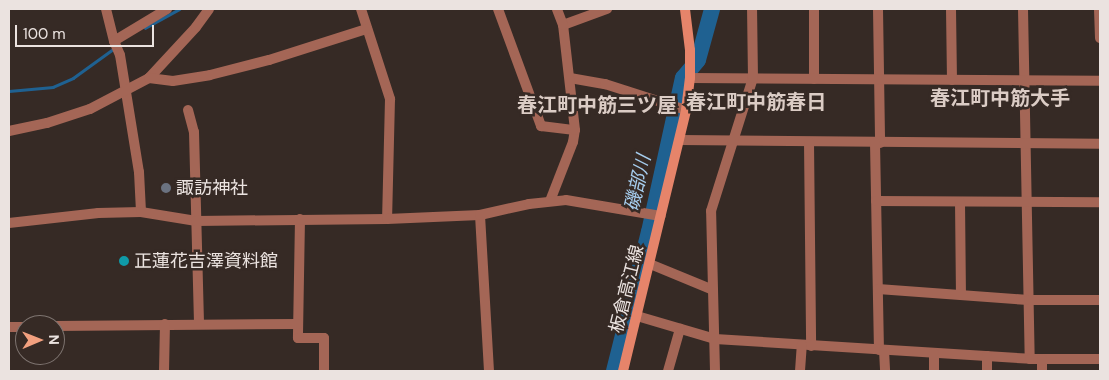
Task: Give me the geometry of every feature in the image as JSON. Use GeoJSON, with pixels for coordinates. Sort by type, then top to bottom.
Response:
{"type":"FeatureCollection","features":[{"type":"Feature","properties":{"kind":"main road","name":"板倉高江線"},"geometry":{"type":"LineString","coordinates":[[624,371],[686,110],[690,78],[690,50],[685,9]]}},
{"type":"Feature","properties":{"kind":"street"},"geometry":{"type":"LineString","coordinates":[[106,9],[114,41],[120,54],[139,172],[141,212]]}},
{"type":"Feature","properties":{"kind":"street"},"geometry":{"type":"LineString","coordinates":[[114,41],[167,9]]}},
{"type":"Feature","properties":{"kind":"street"},"geometry":{"type":"LineString","coordinates":[[9,131],[47,123],[90,109],[149,78],[196,27],[209,9]]}},
{"type":"Feature","properties":{"kind":"street"},"geometry":{"type":"LineString","coordinates":[[361,9],[390,99],[387,219]]}},
{"type":"Feature","properties":{"kind":"street"},"geometry":{"type":"LineString","coordinates":[[498,9],[541,126],[575,130]]}},
{"type":"Feature","properties":{"kind":"street"},"geometry":{"type":"LineString","coordinates":[[550,201],[573,142],[575,130],[563,25],[557,9]]}},
{"type":"Feature","properties":{"kind":"street"},"geometry":{"type":"LineString","coordinates":[[563,25],[607,9]]}},
{"type":"Feature","properties":{"kind":"street"},"geometry":{"type":"LineString","coordinates":[[715,371],[711,211],[753,78],[752,9]]}},
{"type":"Feature","properties":{"kind":"street"},"geometry":{"type":"LineString","coordinates":[[814,9],[814,79]]}},
{"type":"Feature","properties":{"kind":"street"},"geometry":{"type":"LineString","coordinates":[[878,9],[880,79],[876,201],[878,289],[885,371]]}},
{"type":"Feature","properties":{"kind":"street"},"geometry":{"type":"LineString","coordinates":[[951,9],[952,80]]}},
{"type":"Feature","properties":{"kind":"street"},"geometry":{"type":"LineString","coordinates":[[1023,9],[1026,81],[1030,359]]}},
{"type":"Feature","properties":{"kind":"street"},"geometry":{"type":"LineString","coordinates":[[1099,9],[1100,38]]}},
{"type":"Feature","properties":{"kind":"street"},"geometry":{"type":"LineString","coordinates":[[149,78],[174,81],[210,75],[269,60],[367,29]]}},
{"type":"Feature","properties":{"kind":"street"},"geometry":{"type":"LineString","coordinates":[[570,78],[605,84],[686,110]]}},
{"type":"Feature","properties":{"kind":"street"},"geometry":{"type":"LineString","coordinates":[[690,78],[1100,81]]}},
{"type":"Feature","properties":{"kind":"street"},"geometry":{"type":"LineString","coordinates":[[188,110],[194,132],[199,324]]}},
{"type":"Feature","properties":{"kind":"street"},"geometry":{"type":"LineString","coordinates":[[680,140],[1100,144]]}},
{"type":"Feature","properties":{"kind":"street"},"geometry":{"type":"LineString","coordinates":[[800,371],[806,345],[809,142]]}},
{"type":"Feature","properties":{"kind":"street"},"geometry":{"type":"LineString","coordinates":[[9,223],[98,213],[141,212],[196,221],[387,219],[480,214],[550,201],[583,202],[661,216]]}},
{"type":"Feature","properties":{"kind":"street"},"geometry":{"type":"LineString","coordinates":[[876,201],[1100,202]]}},
{"type":"Feature","properties":{"kind":"street"},"geometry":{"type":"LineString","coordinates":[[960,202],[961,295]]}},
{"type":"Feature","properties":{"kind":"street"},"geometry":{"type":"LineString","coordinates":[[480,214],[489,371]]}},
{"type":"Feature","properties":{"kind":"street"},"geometry":{"type":"LineString","coordinates":[[300,219],[298,338],[324,338],[324,371]]}},
{"type":"Feature","properties":{"kind":"street"},"geometry":{"type":"LineString","coordinates":[[650,264],[713,290]]}},
{"type":"Feature","properties":{"kind":"street"},"geometry":{"type":"LineString","coordinates":[[878,289],[1029,300],[1100,300]]}},
{"type":"Feature","properties":{"kind":"street"},"geometry":{"type":"LineString","coordinates":[[637,316],[715,340],[1030,359],[1100,360]]}},
{"type":"Feature","properties":{"kind":"street"},"geometry":{"type":"LineString","coordinates":[[164,371],[165,324]]}},
{"type":"Feature","properties":{"kind":"street"},"geometry":{"type":"LineString","coordinates":[[65,326],[298,324]]}},
{"type":"Feature","properties":{"kind":"street"},"geometry":{"type":"LineString","coordinates":[[668,371],[680,329]]}},
{"type":"Feature","properties":{"kind":"street"},"geometry":{"type":"LineString","coordinates":[[934,353],[934,371]]}},
{"type":"Feature","properties":{"kind":"street"},"geometry":{"type":"LineString","coordinates":[[987,356],[987,371]]}},
{"type":"Feature","properties":{"kind":"street"},"geometry":{"type":"LineString","coordinates":[[1042,359],[1042,371]]}},
{"type":"Feature","properties":{"kind":"waterway"},"geometry":{"type":"LineString","coordinates":[[145,28],[179,9]]}},
{"type":"Feature","properties":{"kind":"waterway","name":"磯部川"},"geometry":{"type":"LineString","coordinates":[[614,371],[649,232],[683,78],[698,60],[712,9]]}},
{"type":"Feature","properties":{"kind":"waterway"},"geometry":{"type":"LineString","coordinates":[[9,91],[53,87],[73,78],[113,49]]}},
{"type":"Feature","properties":{"kind":"place","name":"諏訪神社"},"geometry":{"type":"Point","coordinates":[166,188]}},
{"type":"Feature","properties":{"kind":"place","name":"正蓮花吉澤資料館"},"geometry":{"type":"Point","coordinates":[124,261]}},
{"type":"Feature","properties":{"kind":"district","name":"春江町中筋大手"},"geometry":{"type":"Point","coordinates":[1000,98]}},
{"type":"Feature","properties":{"kind":"district","name":"春江町中筋春日"},"geometry":{"type":"Point","coordinates":[756,102]}},
{"type":"Feature","properties":{"kind":"district","name":"春江町中筋三ツ屋"},"geometry":{"type":"Point","coordinates":[597,105]}}]}
